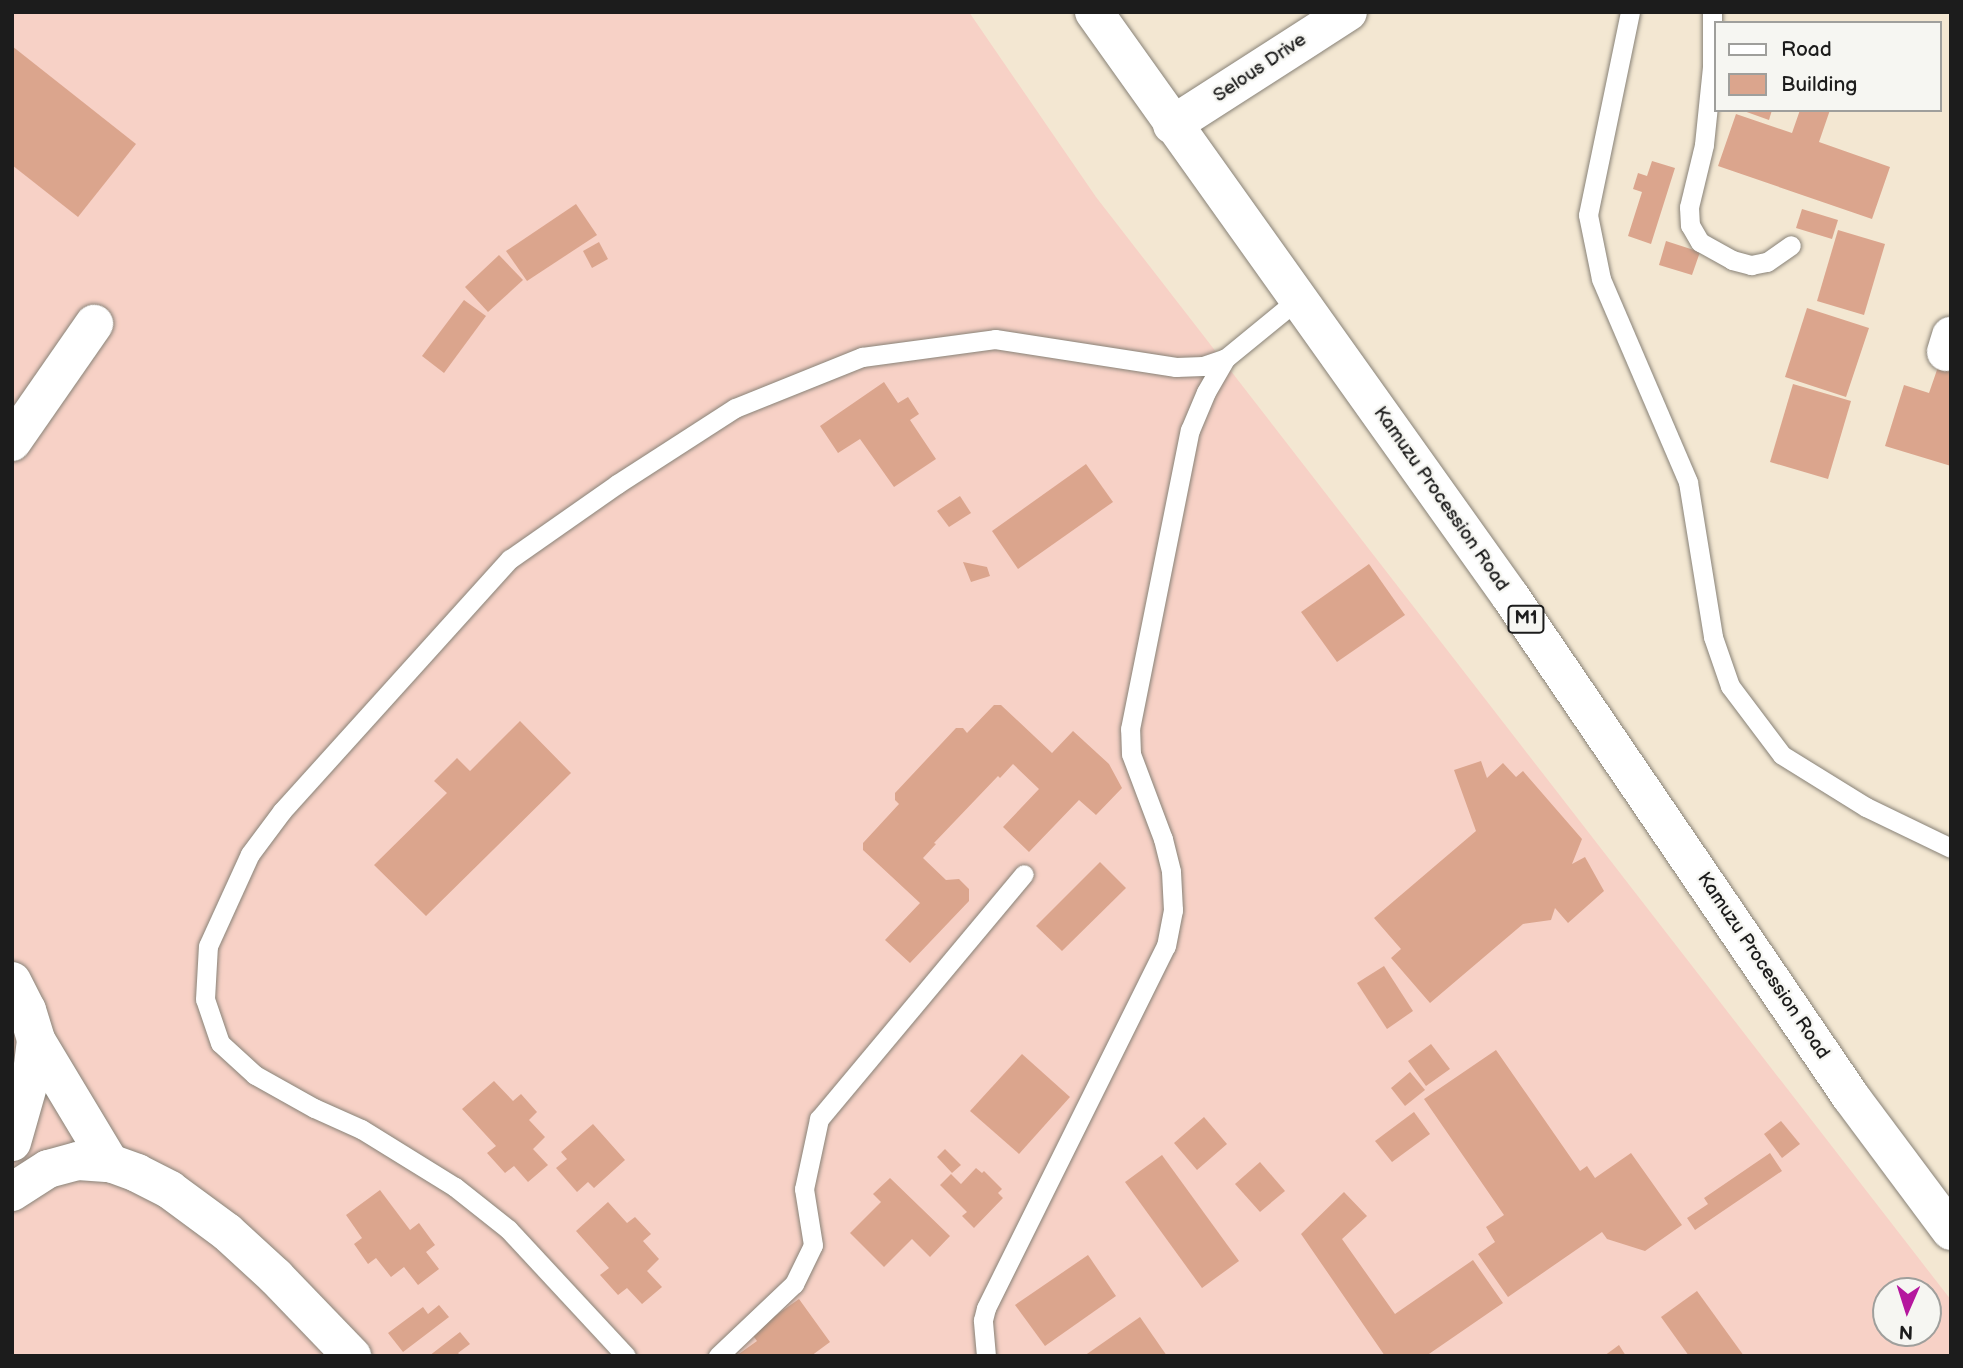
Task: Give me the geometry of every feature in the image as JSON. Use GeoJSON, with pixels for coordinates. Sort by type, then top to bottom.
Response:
{"type":"FeatureCollection","features":[{"type":"Feature","properties":{"kind":"main road","name":"Kamuzu Procession Road"},"geometry":{"type":"LineString","coordinates":[[1094,12],[1656,807],[1851,1097],[1951,1231]]}},
{"type":"Feature","properties":{"kind":"main road","name":"Selous Drive"},"geometry":{"type":"LineString","coordinates":[[1172,125],[1324,18]]}},
{"type":"Feature","properties":{"kind":"main road"},"geometry":{"type":"LineString","coordinates":[[12,442],[94,324]]}},
{"type":"Feature","properties":{"kind":"main road"},"geometry":{"type":"LineString","coordinates":[[12,981],[27,1010],[36,1041],[110,1163]]}},
{"type":"Feature","properties":{"kind":"main road"},"geometry":{"type":"LineString","coordinates":[[12,1142],[32,1072],[36,1041]]}},
{"type":"Feature","properties":{"kind":"main road"},"geometry":{"type":"LineString","coordinates":[[12,1192],[48,1168],[78,1161],[110,1163],[170,1190],[227,1232],[276,1277],[352,1356]]}},
{"type":"Feature","properties":{"kind":"lane"},"geometry":{"type":"LineString","coordinates":[[1630,12],[1588,215],[1601,279],[1688,482],[1713,637],[1730,686],[1782,755],[1866,807],[1951,848]]}},
{"type":"Feature","properties":{"kind":"lane"},"geometry":{"type":"LineString","coordinates":[[1712,12],[1712,67],[1704,145],[1689,207],[1690,226],[1700,242],[1732,260],[1751,265],[1767,262],[1791,246]]}},
{"type":"Feature","properties":{"kind":"lane"},"geometry":{"type":"LineString","coordinates":[[626,1356],[508,1229],[455,1186],[361,1129],[314,1108],[255,1075],[220,1042],[205,999],[208,946],[250,854],[282,811],[510,559],[617,484],[735,408],[862,357],[995,339],[1176,367],[1203,366],[1226,358],[1298,299]]}},
{"type":"Feature","properties":{"kind":"lane"},"geometry":{"type":"LineString","coordinates":[[986,1356],[983,1320],[986,1308],[1166,946],[1173,910],[1171,871],[1163,839],[1131,754],[1130,729],[1190,430],[1226,358]]}},
{"type":"Feature","properties":{"kind":"lane"},"geometry":{"type":"LineString","coordinates":[[718,1356],[794,1284],[813,1245],[804,1189],[819,1119],[1024,874]]}},
{"type":"Feature","properties":{"kind":"shaded area"},"geometry":{"type":"Polygon","coordinates":[[[12,12],[969,12],[1096,197],[1933,1277],[1872,1277],[1872,1347],[1942,1347],[1942,1288],[1951,1300],[1951,1356],[12,1356],[12,12]]]}},
{"type":"Feature","properties":{"kind":"building"},"geometry":{"type":"Polygon","coordinates":[[[12,46],[136,144],[78,217],[12,165],[12,46]]]}},
{"type":"Feature","properties":{"kind":"building"},"geometry":{"type":"Polygon","coordinates":[[[1747,112],[1771,112],[1769,120],[1747,112]]]}},
{"type":"Feature","properties":{"kind":"building"},"geometry":{"type":"Polygon","coordinates":[[[1799,112],[1829,112],[1819,142],[1890,167],[1872,219],[1718,166],[1736,114],[1792,133],[1799,112]]]}},
{"type":"Feature","properties":{"kind":"building"},"geometry":{"type":"Polygon","coordinates":[[[1652,161],[1675,168],[1651,244],[1628,236],[1642,192],[1633,189],[1638,173],[1647,176],[1652,161]]]}},
{"type":"Feature","properties":{"kind":"building"},"geometry":{"type":"Polygon","coordinates":[[[576,204],[597,235],[527,281],[506,251],[576,204]]]}},
{"type":"Feature","properties":{"kind":"building"},"geometry":{"type":"Polygon","coordinates":[[[1802,209],[1838,220],[1832,239],[1796,228],[1802,209]]]}},
{"type":"Feature","properties":{"kind":"building"},"geometry":{"type":"Polygon","coordinates":[[[1838,230],[1885,244],[1864,315],[1817,301],[1838,230]]]}},
{"type":"Feature","properties":{"kind":"building"},"geometry":{"type":"Polygon","coordinates":[[[1666,241],[1700,252],[1692,275],[1659,265],[1666,241]]]}},
{"type":"Feature","properties":{"kind":"building"},"geometry":{"type":"Polygon","coordinates":[[[599,242],[608,259],[592,268],[583,251],[599,242]]]}},
{"type":"Feature","properties":{"kind":"building"},"geometry":{"type":"Polygon","coordinates":[[[499,255],[523,280],[488,312],[465,287],[499,255]]]}},
{"type":"Feature","properties":{"kind":"building"},"geometry":{"type":"Polygon","coordinates":[[[464,300],[486,316],[444,373],[422,356],[464,300]]]}},
{"type":"Feature","properties":{"kind":"building"},"geometry":{"type":"Polygon","coordinates":[[[1807,308],[1869,328],[1846,397],[1785,377],[1807,308]]]}},
{"type":"Feature","properties":{"kind":"building"},"geometry":{"type":"Polygon","coordinates":[[[1938,367],[1951,372],[1951,466],[1885,446],[1904,385],[1929,393],[1938,367]]]}},
{"type":"Feature","properties":{"kind":"building"},"geometry":{"type":"Polygon","coordinates":[[[884,382],[898,403],[908,397],[919,414],[910,420],[936,459],[894,487],[860,439],[838,453],[820,426],[884,382]]]}},
{"type":"Feature","properties":{"kind":"building"},"geometry":{"type":"Polygon","coordinates":[[[1793,384],[1851,401],[1828,479],[1770,462],[1793,384]]]}},
{"type":"Feature","properties":{"kind":"building"},"geometry":{"type":"Polygon","coordinates":[[[1086,464],[1113,502],[1018,569],[992,531],[1086,464]]]}},
{"type":"Feature","properties":{"kind":"building"},"geometry":{"type":"Polygon","coordinates":[[[960,496],[971,513],[949,527],[937,511],[960,496]]]}},
{"type":"Feature","properties":{"kind":"building"},"geometry":{"type":"Polygon","coordinates":[[[963,562],[987,567],[990,576],[971,582],[963,562]]]}},
{"type":"Feature","properties":{"kind":"building"},"geometry":{"type":"Polygon","coordinates":[[[1369,564],[1405,615],[1337,662],[1301,612],[1369,564]]]}},
{"type":"Feature","properties":{"kind":"building"},"geometry":{"type":"Polygon","coordinates":[[[994,705],[1001,705],[1052,753],[1073,731],[1109,764],[1122,788],[1096,815],[1079,800],[1029,852],[1003,827],[1039,789],[1013,764],[1000,778],[998,776],[923,858],[946,880],[959,879],[969,889],[969,901],[910,963],[885,940],[920,903],[863,850],[863,843],[899,804],[895,800],[895,793],[956,728],[963,728],[967,733],[994,705]]]}},
{"type":"Feature","properties":{"kind":"building"},"geometry":{"type":"Polygon","coordinates":[[[520,721],[571,773],[426,916],[374,865],[447,793],[434,781],[457,758],[470,771],[520,721]]]}},
{"type":"Feature","properties":{"kind":"building"},"geometry":{"type":"Polygon","coordinates":[[[1481,761],[1487,778],[1503,763],[1516,777],[1523,771],[1582,839],[1572,864],[1585,857],[1604,891],[1568,923],[1555,908],[1551,920],[1523,924],[1430,1003],[1391,958],[1401,949],[1374,918],[1476,831],[1454,770],[1481,761]]]}},
{"type":"Feature","properties":{"kind":"building"},"geometry":{"type":"Polygon","coordinates":[[[1100,862],[1126,888],[1062,951],[1036,926],[1100,862]]]}},
{"type":"Feature","properties":{"kind":"building"},"geometry":{"type":"Polygon","coordinates":[[[1384,966],[1413,1011],[1387,1029],[1357,983],[1384,966]]]}},
{"type":"Feature","properties":{"kind":"building"},"geometry":{"type":"Polygon","coordinates":[[[1431,1044],[1450,1069],[1426,1086],[1408,1061],[1431,1044]]]}},
{"type":"Feature","properties":{"kind":"building"},"geometry":{"type":"Polygon","coordinates":[[[1496,1050],[1580,1171],[1587,1166],[1595,1178],[1631,1153],[1682,1225],[1645,1251],[1607,1239],[1602,1232],[1508,1297],[1478,1254],[1495,1242],[1486,1227],[1504,1215],[1424,1099],[1496,1050]]]}},
{"type":"Feature","properties":{"kind":"building"},"geometry":{"type":"Polygon","coordinates":[[[1022,1054],[1070,1097],[1019,1154],[970,1111],[1022,1054]]]}},
{"type":"Feature","properties":{"kind":"building"},"geometry":{"type":"Polygon","coordinates":[[[1410,1072],[1425,1090],[1405,1106],[1391,1088],[1410,1072]]]}},
{"type":"Feature","properties":{"kind":"building"},"geometry":{"type":"Polygon","coordinates":[[[494,1081],[513,1101],[521,1094],[537,1112],[529,1120],[545,1137],[533,1149],[548,1165],[528,1182],[514,1166],[505,1173],[487,1153],[496,1146],[462,1109],[494,1081]]]}},
{"type":"Feature","properties":{"kind":"building"},"geometry":{"type":"Polygon","coordinates":[[[1414,1112],[1430,1134],[1392,1162],[1375,1141],[1414,1112]]]}},
{"type":"Feature","properties":{"kind":"building"},"geometry":{"type":"Polygon","coordinates":[[[1204,1117],[1227,1144],[1197,1170],[1174,1143],[1204,1117]]]}},
{"type":"Feature","properties":{"kind":"building"},"geometry":{"type":"Polygon","coordinates":[[[1781,1121],[1800,1144],[1782,1158],[1764,1134],[1781,1121]]]}},
{"type":"Feature","properties":{"kind":"building"},"geometry":{"type":"Polygon","coordinates":[[[593,1124],[625,1160],[594,1188],[588,1182],[577,1192],[556,1168],[567,1159],[561,1152],[593,1124]]]}},
{"type":"Feature","properties":{"kind":"building"},"geometry":{"type":"Polygon","coordinates":[[[945,1149],[961,1165],[952,1173],[937,1157],[945,1149]]]}},
{"type":"Feature","properties":{"kind":"building"},"geometry":{"type":"Polygon","coordinates":[[[1770,1153],[1782,1171],[1695,1230],[1687,1218],[1708,1204],[1704,1198],[1770,1153]]]}},
{"type":"Feature","properties":{"kind":"building"},"geometry":{"type":"Polygon","coordinates":[[[1162,1155],[1239,1261],[1202,1288],[1125,1182],[1162,1155]]]}},
{"type":"Feature","properties":{"kind":"building"},"geometry":{"type":"Polygon","coordinates":[[[1260,1162],[1285,1191],[1260,1212],[1235,1184],[1260,1162]]]}},
{"type":"Feature","properties":{"kind":"building"},"geometry":{"type":"Polygon","coordinates":[[[976,1168],[982,1173],[984,1171],[1002,1189],[998,1193],[1003,1198],[974,1228],[962,1216],[967,1212],[940,1185],[951,1174],[961,1184],[976,1168]]]}},
{"type":"Feature","properties":{"kind":"building"},"geometry":{"type":"Polygon","coordinates":[[[890,1178],[950,1236],[930,1257],[912,1239],[884,1267],[850,1233],[881,1202],[873,1194],[890,1178]]]}},
{"type":"Feature","properties":{"kind":"building"},"geometry":{"type":"Polygon","coordinates":[[[380,1190],[410,1230],[419,1223],[435,1245],[426,1252],[439,1269],[418,1285],[404,1267],[391,1277],[376,1258],[368,1264],[354,1244],[362,1238],[346,1215],[380,1190]]]}},
{"type":"Feature","properties":{"kind":"building"},"geometry":{"type":"Polygon","coordinates":[[[1344,1192],[1367,1216],[1342,1239],[1395,1314],[1473,1260],[1503,1303],[1426,1356],[1385,1356],[1301,1234],[1344,1192]]]}},
{"type":"Feature","properties":{"kind":"building"},"geometry":{"type":"Polygon","coordinates":[[[608,1202],[627,1223],[635,1217],[651,1234],[643,1241],[659,1259],[647,1271],[662,1287],[642,1304],[627,1288],[618,1295],[600,1275],[609,1268],[576,1231],[608,1202]]]}},
{"type":"Feature","properties":{"kind":"building"},"geometry":{"type":"Polygon","coordinates":[[[1088,1255],[1116,1296],[1045,1346],[1015,1305],[1088,1255]]]}},
{"type":"Feature","properties":{"kind":"building"},"geometry":{"type":"Polygon","coordinates":[[[1697,1291],[1744,1356],[1689,1356],[1661,1317],[1697,1291]]]}},
{"type":"Feature","properties":{"kind":"building"},"geometry":{"type":"Polygon","coordinates":[[[799,1299],[830,1342],[811,1356],[736,1356],[757,1341],[751,1333],[799,1299]]]}},
{"type":"Feature","properties":{"kind":"building"},"geometry":{"type":"Polygon","coordinates":[[[439,1305],[449,1317],[403,1352],[388,1333],[423,1307],[428,1314],[439,1305]]]}},
{"type":"Feature","properties":{"kind":"building"},"geometry":{"type":"Polygon","coordinates":[[[1140,1317],[1167,1356],[1084,1356],[1140,1317]]]}},
{"type":"Feature","properties":{"kind":"building"},"geometry":{"type":"Polygon","coordinates":[[[460,1332],[470,1344],[458,1353],[461,1356],[429,1356],[460,1332]]]}},
{"type":"Feature","properties":{"kind":"building"},"geometry":{"type":"Polygon","coordinates":[[[1619,1345],[1626,1356],[1604,1356],[1619,1345]]]}}]}
